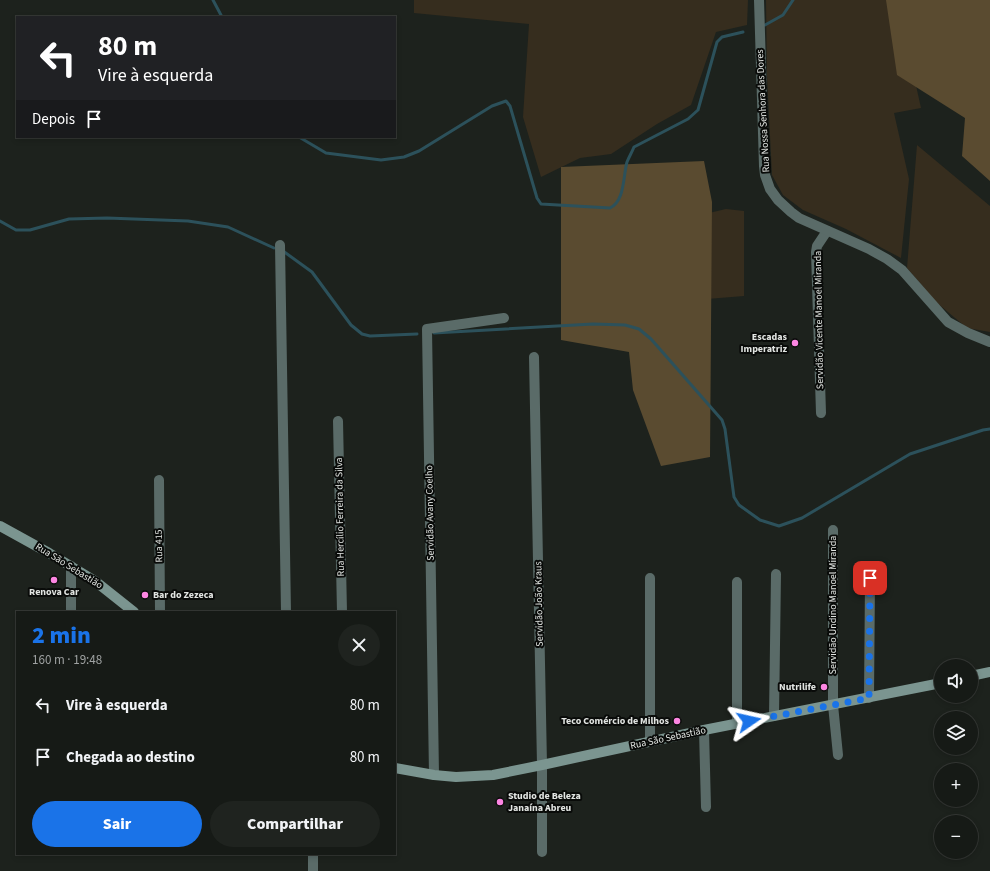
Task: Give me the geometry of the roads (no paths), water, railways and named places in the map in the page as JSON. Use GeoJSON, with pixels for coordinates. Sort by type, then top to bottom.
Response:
{"type":"FeatureCollection","features":[{"type":"Feature","properties":{"kind":"main road","name":"Rua São Sebastião"},"geometry":{"type":"LineString","coordinates":[[0,526],[95,581],[133,611]]}},
{"type":"Feature","properties":{"kind":"main road"},"geometry":{"type":"LineString","coordinates":[[978,675],[990,672]]}},
{"type":"Feature","properties":{"kind":"main road","name":"Rua São Sebastião"},"geometry":{"type":"LineString","coordinates":[[396,768],[434,775],[493,775],[650,741],[934,684]]}},
{"type":"Feature","properties":{"kind":"street","name":"Rua Nossa Senhora das Dores"},"geometry":{"type":"LineString","coordinates":[[759,0],[764,166],[765,175],[770,189],[783,206],[799,218],[888,259],[902,270],[948,322],[968,334],[990,342]]}},
{"type":"Feature","properties":{"kind":"street","name":"Servidão Vicente Manoel Miranda"},"geometry":{"type":"LineString","coordinates":[[821,413],[816,252],[817,246],[827,231]]}},
{"type":"Feature","properties":{"kind":"street"},"geometry":{"type":"LineString","coordinates":[[280,245],[286,611]]}},
{"type":"Feature","properties":{"kind":"street","name":"Servidão Avany Coelho"},"geometry":{"type":"LineString","coordinates":[[434,775],[428,329],[504,318]]}},
{"type":"Feature","properties":{"kind":"street","name":"Servidão João Kraus"},"geometry":{"type":"LineString","coordinates":[[534,357],[542,765],[542,852]]}},
{"type":"Feature","properties":{"kind":"street","name":"Rua Hercílio Ferreira da Silva"},"geometry":{"type":"LineString","coordinates":[[338,421],[342,611]]}},
{"type":"Feature","properties":{"kind":"street","name":"Rua 415"},"geometry":{"type":"LineString","coordinates":[[159,480],[160,611]]}},
{"type":"Feature","properties":{"kind":"street","name":"Servidão Undino Manoel Miranda"},"geometry":{"type":"LineString","coordinates":[[833,530],[833,705],[838,755]]}},
{"type":"Feature","properties":{"kind":"street"},"geometry":{"type":"LineString","coordinates":[[71,566],[71,611]]}},
{"type":"Feature","properties":{"kind":"street"},"geometry":{"type":"LineString","coordinates":[[774,716],[776,574]]}},
{"type":"Feature","properties":{"kind":"street"},"geometry":{"type":"LineString","coordinates":[[650,578],[650,741]]}},
{"type":"Feature","properties":{"kind":"street"},"geometry":{"type":"LineString","coordinates":[[869,698],[870,578]]}},
{"type":"Feature","properties":{"kind":"street"},"geometry":{"type":"LineString","coordinates":[[737,582],[737,724]]}},
{"type":"Feature","properties":{"kind":"street"},"geometry":{"type":"LineString","coordinates":[[704,730],[706,807]]}},
{"type":"Feature","properties":{"kind":"street"},"geometry":{"type":"LineString","coordinates":[[313,855],[313,871]]}},
{"type":"Feature","properties":{"kind":"waterway"},"geometry":{"type":"LineString","coordinates":[[213,0],[221,16]]}},
{"type":"Feature","properties":{"kind":"waterway"},"geometry":{"type":"LineString","coordinates":[[765,25],[783,15],[793,0]]}},
{"type":"Feature","properties":{"kind":"waterway"},"geometry":{"type":"LineString","coordinates":[[301,138],[326,153],[381,160],[404,157],[419,151],[492,106],[506,101],[510,106],[537,198],[541,204],[610,208],[615,205],[621,194],[627,162],[634,147],[688,119],[698,110],[717,42],[722,37],[743,32]]}},
{"type":"Feature","properties":{"kind":"waterway"},"geometry":{"type":"LineString","coordinates":[[0,221],[16,230],[30,230],[69,219],[107,218],[188,221],[228,227],[274,248]]}},
{"type":"Feature","properties":{"kind":"waterway"},"geometry":{"type":"LineString","coordinates":[[283,251],[312,272],[351,325],[362,334],[370,336],[417,334]]}},
{"type":"Feature","properties":{"kind":"waterway"},"geometry":{"type":"LineString","coordinates":[[434,333],[593,324],[625,325],[639,329],[651,339],[722,420],[725,429],[734,497],[739,505],[760,520],[779,526],[802,518],[910,454],[990,429]]}},
{"type":"Feature","properties":{"kind":"place","name":"Escadas Imperatriz"},"geometry":{"type":"Point","coordinates":[795,343]}},
{"type":"Feature","properties":{"kind":"place","name":"Renova Car"},"geometry":{"type":"Point","coordinates":[54,580]}},
{"type":"Feature","properties":{"kind":"place","name":"Bar do Zezeca"},"geometry":{"type":"Point","coordinates":[145,595]}},
{"type":"Feature","properties":{"kind":"place","name":"Nutrilife"},"geometry":{"type":"Point","coordinates":[824,687]}},
{"type":"Feature","properties":{"kind":"place","name":"Teco Comércio de Milhos"},"geometry":{"type":"Point","coordinates":[677,721]}},
{"type":"Feature","properties":{"kind":"place","name":"Studio de Beleza Janaína Abreu"},"geometry":{"type":"Point","coordinates":[500,802]}}]}
